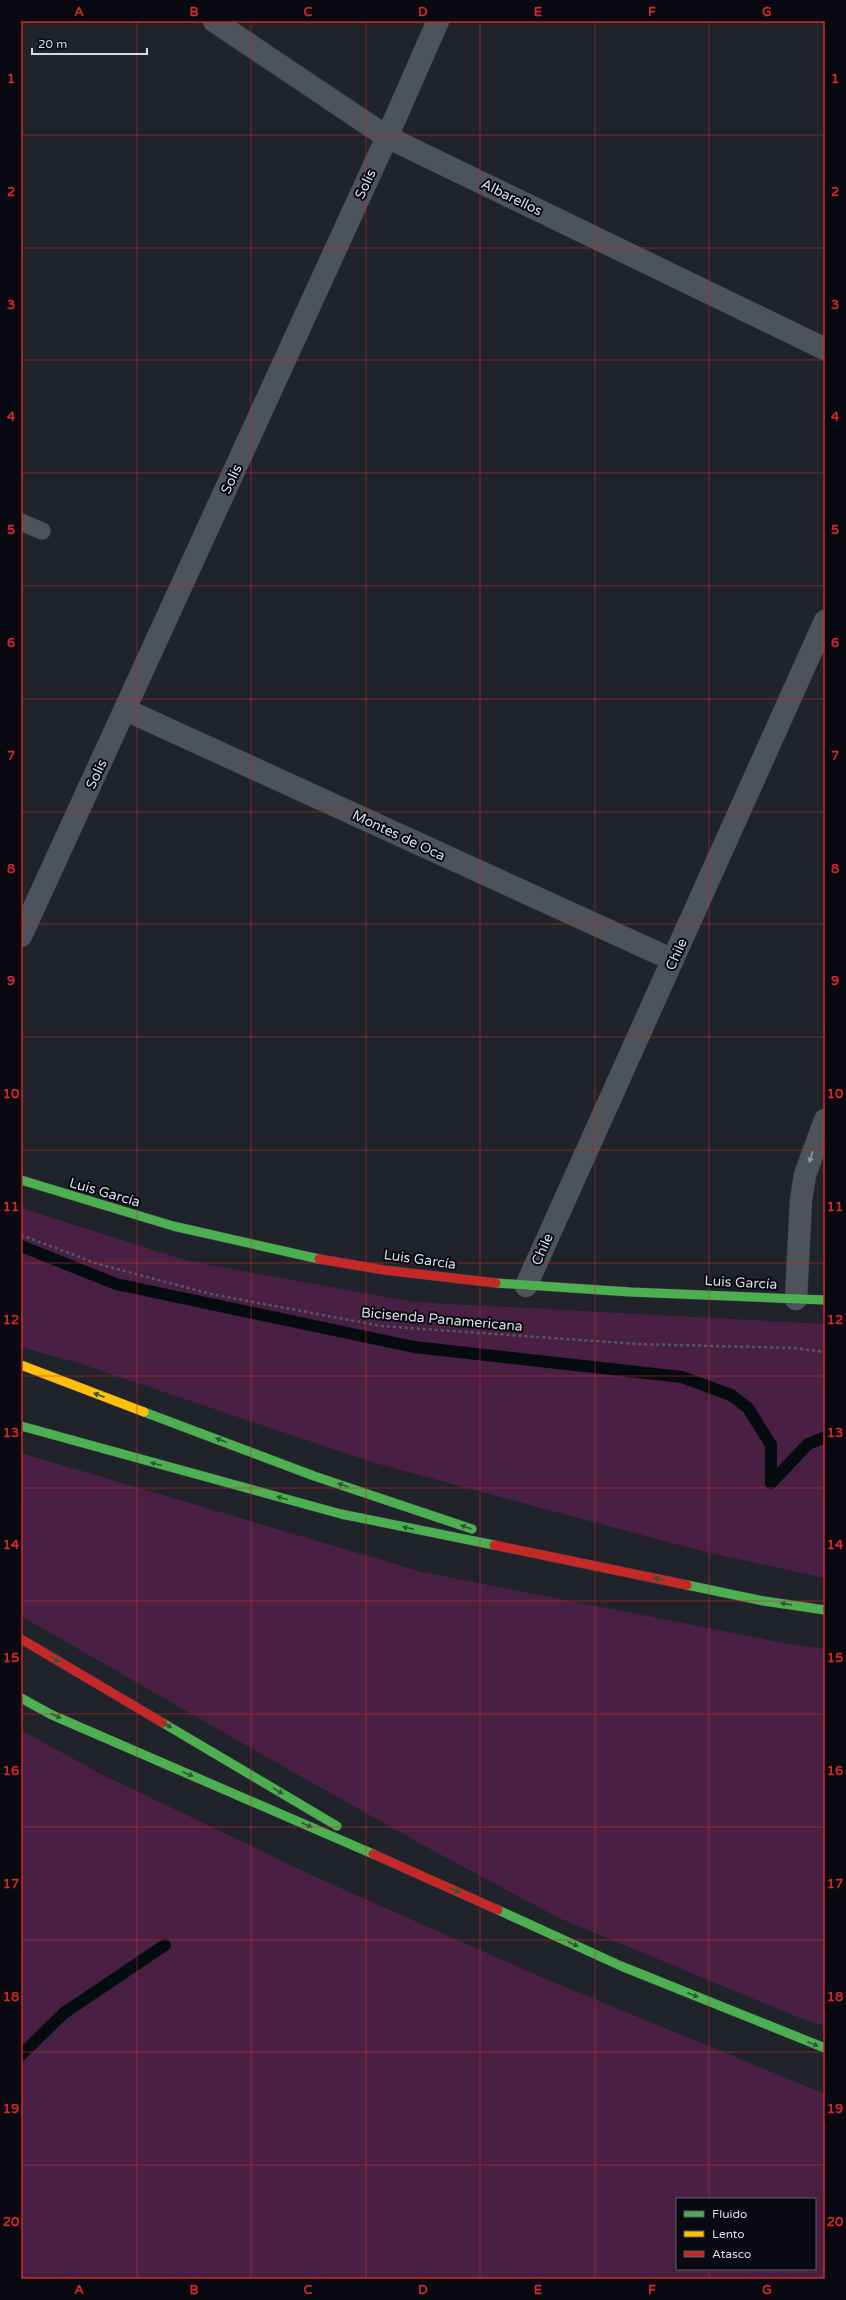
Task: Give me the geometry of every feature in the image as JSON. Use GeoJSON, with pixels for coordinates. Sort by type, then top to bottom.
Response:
{"type":"FeatureCollection","features":[{"type":"Feature","properties":{"kind":"main road","name":"Luis García"},"geometry":{"type":"LineString","coordinates":[[21,1180],[67,1196],[199,1233],[294,1254],[433,1277],[526,1286],[825,1300]]}},
{"type":"Feature","properties":{"kind":"main road"},"geometry":{"type":"LineString","coordinates":[[21,1365],[314,1476],[556,1557]]}},
{"type":"Feature","properties":{"kind":"main road"},"geometry":{"type":"LineString","coordinates":[[21,1426],[340,1514],[556,1557],[764,1601],[825,1610]]}},
{"type":"Feature","properties":{"kind":"main road"},"geometry":{"type":"LineString","coordinates":[[21,1639],[419,1874]]}},
{"type":"Feature","properties":{"kind":"main road"},"geometry":{"type":"LineString","coordinates":[[21,1698],[52,1715],[419,1874],[621,1966],[825,2048]]}},
{"type":"Feature","properties":{"kind":"street","name":"Albarellos"},"geometry":{"type":"LineString","coordinates":[[214,21],[387,137],[825,349]]}},
{"type":"Feature","properties":{"kind":"street","name":"Solís"},"geometry":{"type":"LineString","coordinates":[[21,936],[126,710],[387,137],[438,21]]}},
{"type":"Feature","properties":{"kind":"street","name":"Chile"},"geometry":{"type":"LineString","coordinates":[[526,1286],[825,621]]}},
{"type":"Feature","properties":{"kind":"street","name":"Montes de Oca"},"geometry":{"type":"LineString","coordinates":[[126,710],[673,960]]}},
{"type":"Feature","properties":{"kind":"street"},"geometry":{"type":"LineString","coordinates":[[796,1299],[801,1200],[805,1174],[825,1120]]}},
{"type":"Feature","properties":{"kind":"lane"},"geometry":{"type":"LineString","coordinates":[[21,522],[42,531]]}},
{"type":"Feature","properties":{"kind":"path","name":"Bicisenda Panamericana"},"geometry":{"type":"LineString","coordinates":[[21,1235],[98,1264],[211,1294],[381,1326],[638,1344],[794,1348],[825,1352]]}},
{"type":"Feature","properties":{"kind":"shaded area"},"geometry":{"type":"Polygon","coordinates":[[[21,1208],[188,1261],[413,1302],[825,1324],[825,1578],[701,1551],[375,1463],[78,1363],[21,1347],[21,1208]]]}},
{"type":"Feature","properties":{"kind":"shaded area"},"geometry":{"type":"Polygon","coordinates":[[[21,1453],[422,1572],[789,1644],[825,1649],[825,2026],[795,2016],[559,1918],[432,1850],[284,1767],[21,1616],[21,1453]]]}},
{"type":"Feature","properties":{"kind":"shaded area"},"geometry":{"type":"Polygon","coordinates":[[[21,1730],[99,1773],[320,1879],[548,1980],[825,2094],[825,2279],[21,2279],[21,1730]]]}},
{"type":"Feature","properties":{"kind":"waterway"},"geometry":{"type":"LineString","coordinates":[[21,1246],[116,1284],[414,1347],[682,1377],[731,1395],[748,1408],[771,1445],[771,1483]]}},
{"type":"Feature","properties":{"kind":"waterway"},"geometry":{"type":"LineString","coordinates":[[771,1483],[808,1444],[825,1437]]}},
{"type":"Feature","properties":{"kind":"waterway"},"geometry":{"type":"LineString","coordinates":[[21,2055],[64,2013],[165,1945]]}},
{"type":"Feature","properties":{"kind":"traffic: fast"},"geometry":{"type":"LineString","coordinates":[[21,1180],[173,1226],[319,1259]]}},
{"type":"Feature","properties":{"kind":"traffic: fast"},"geometry":{"type":"LineString","coordinates":[[496,1283],[630,1292],[825,1300]]}},
{"type":"Feature","properties":{"kind":"traffic: fast"},"geometry":{"type":"LineString","coordinates":[[144,1412],[314,1476],[472,1529]]}},
{"type":"Feature","properties":{"kind":"traffic: fast"},"geometry":{"type":"LineString","coordinates":[[21,1426],[341,1514],[494,1545]]}},
{"type":"Feature","properties":{"kind":"traffic: fast"},"geometry":{"type":"LineString","coordinates":[[687,1585],[764,1601],[825,1610]]}},
{"type":"Feature","properties":{"kind":"traffic: fast"},"geometry":{"type":"LineString","coordinates":[[21,1698],[52,1715],[373,1854]]}},
{"type":"Feature","properties":{"kind":"traffic: fast"},"geometry":{"type":"LineString","coordinates":[[163,1723],[337,1826]]}},
{"type":"Feature","properties":{"kind":"traffic: fast"},"geometry":{"type":"LineString","coordinates":[[498,1910],[621,1966],[825,2048]]}},
{"type":"Feature","properties":{"kind":"traffic: slow"},"geometry":{"type":"LineString","coordinates":[[21,1365],[144,1412]]}},
{"type":"Feature","properties":{"kind":"traffic: jam"},"geometry":{"type":"LineString","coordinates":[[319,1259],[384,1270],[496,1283]]}},
{"type":"Feature","properties":{"kind":"traffic: jam"},"geometry":{"type":"LineString","coordinates":[[494,1545],[687,1585]]}},
{"type":"Feature","properties":{"kind":"traffic: jam"},"geometry":{"type":"LineString","coordinates":[[21,1639],[163,1723]]}},
{"type":"Feature","properties":{"kind":"traffic: jam"},"geometry":{"type":"LineString","coordinates":[[373,1854],[498,1910]]}}]}
